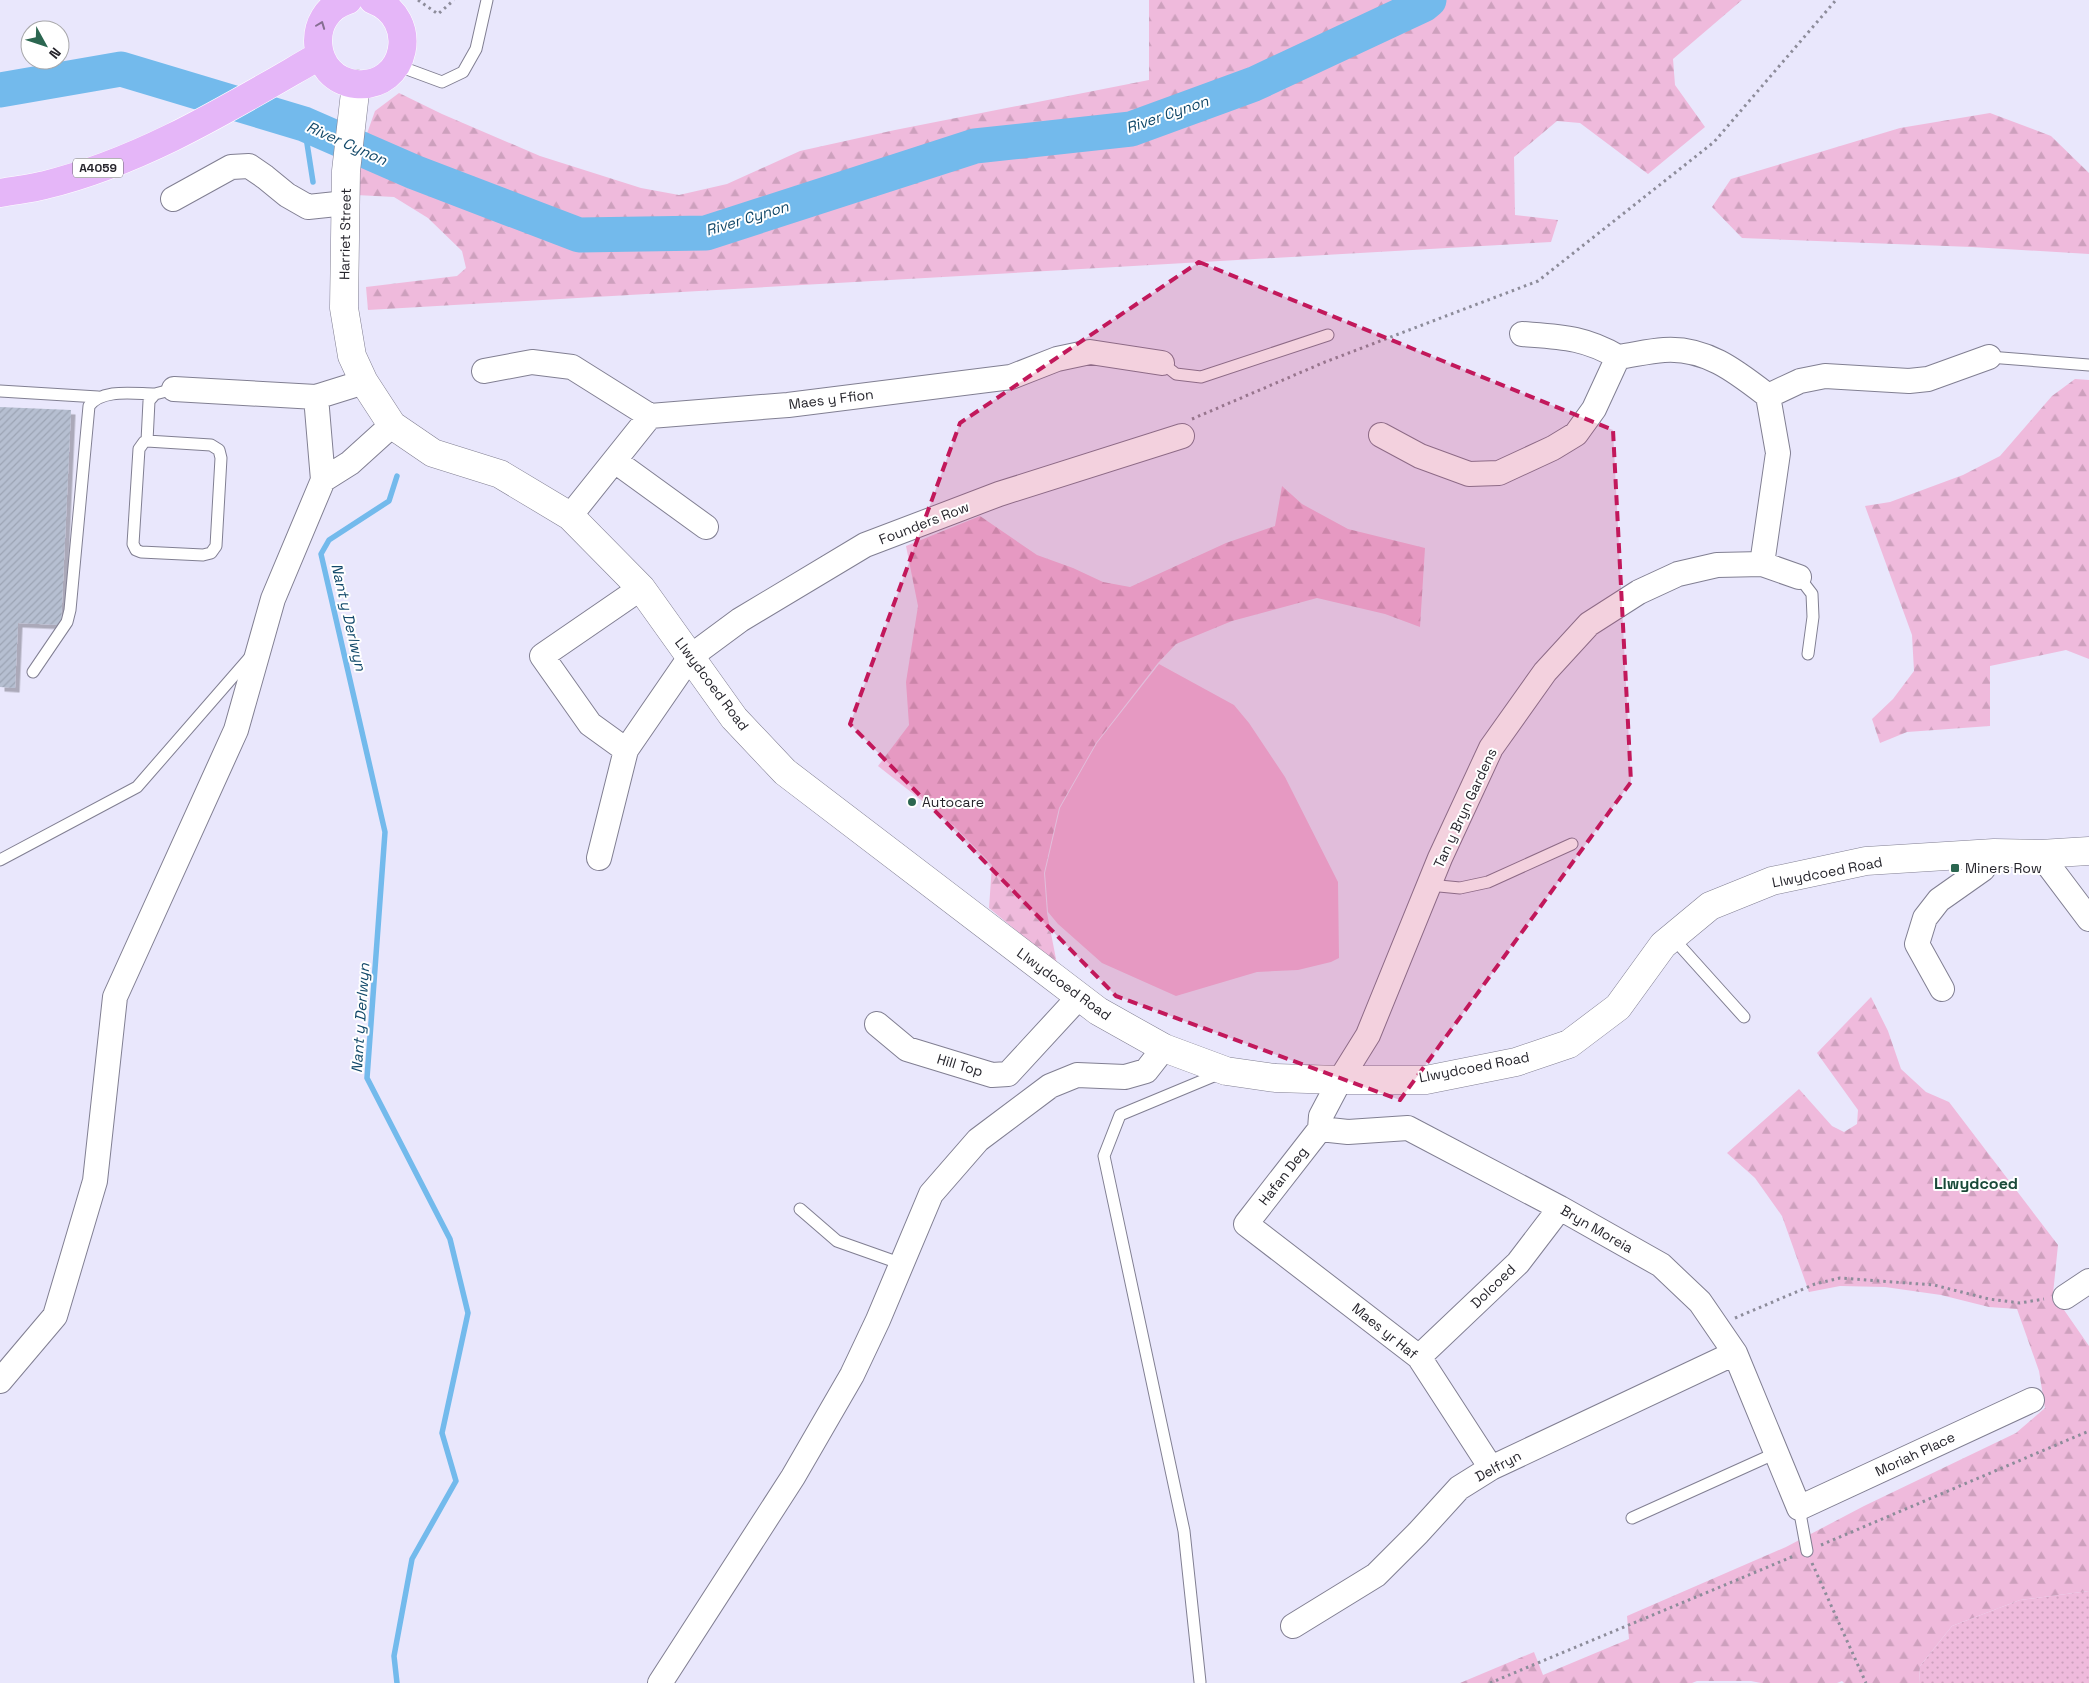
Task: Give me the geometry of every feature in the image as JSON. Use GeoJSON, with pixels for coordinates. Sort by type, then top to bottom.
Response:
{"type":"FeatureCollection","features":[{"type":"Feature","properties":{"kind":"main road"},"geometry":{"type":"LineString","coordinates":[[343,1],[331,9],[320,25],[317,44],[319,56],[325,67],[344,81],[356,84],[379,80],[396,65],[402,52],[403,38],[400,24],[389,4]]}},
{"type":"Feature","properties":{"kind":"main road","name":"A4059"},"geometry":{"type":"LineString","coordinates":[[0,192],[45,185],[121,160],[192,128],[319,56]]}},
{"type":"Feature","properties":{"kind":"main road","name":"Harriet Street"},"geometry":{"type":"LineString","coordinates":[[356,84],[346,171],[344,308],[352,356],[364,382]]}},
{"type":"Feature","properties":{"kind":"main road","name":"Llwydcoed Road"},"geometry":{"type":"LineString","coordinates":[[364,382],[392,425],[432,453],[500,474],[570,516],[641,588],[734,718],[785,772],[1098,1011],[1164,1048],[1226,1071],[1275,1078],[1426,1080],[1516,1062],[1569,1044],[1618,1007],[1662,945],[1710,906],[1772,881],[1866,861],[1994,853],[2040,854],[2089,851]]}},
{"type":"Feature","properties":{"kind":"street"},"geometry":{"type":"LineString","coordinates":[[173,199],[231,166],[249,166],[287,196],[308,207],[346,203]]}},
{"type":"Feature","properties":{"kind":"street"},"geometry":{"type":"LineString","coordinates":[[1522,334],[1577,338],[1600,346],[1618,358],[1664,350],[1686,350],[1707,356],[1733,370],[1768,396],[1778,453],[1762,564]]}},
{"type":"Feature","properties":{"kind":"street","name":"Maes y Ffion"},"geometry":{"type":"LineString","coordinates":[[650,416],[788,405],[1011,377],[1057,360],[1090,352],[1162,363]]}},
{"type":"Feature","properties":{"kind":"street"},"geometry":{"type":"LineString","coordinates":[[1381,435],[1420,456],[1469,474],[1499,473],[1553,448],[1576,434],[1594,408],[1618,358]]}},
{"type":"Feature","properties":{"kind":"street"},"geometry":{"type":"LineString","coordinates":[[1768,396],[1800,381],[1825,376],[1909,381],[1928,379],[1989,358]]}},
{"type":"Feature","properties":{"kind":"street"},"geometry":{"type":"LineString","coordinates":[[484,371],[532,362],[572,367],[650,416],[570,516]]}},
{"type":"Feature","properties":{"kind":"street"},"geometry":{"type":"LineString","coordinates":[[164,392],[316,397],[364,382]]}},
{"type":"Feature","properties":{"kind":"street"},"geometry":{"type":"LineString","coordinates":[[0,1381],[55,1316],[95,1181],[115,997],[236,730],[272,599],[323,480],[316,397]]}},
{"type":"Feature","properties":{"kind":"street"},"geometry":{"type":"LineString","coordinates":[[323,480],[350,462],[392,425]]}},
{"type":"Feature","properties":{"kind":"street","name":"Founders Row"},"geometry":{"type":"LineString","coordinates":[[626,750],[690,657],[740,620],[865,545],[999,494],[1182,436]]}},
{"type":"Feature","properties":{"kind":"street"},"geometry":{"type":"LineString","coordinates":[[615,461],[706,527]]}},
{"type":"Feature","properties":{"kind":"street","name":"Tan y Bryn Gardens"},"geometry":{"type":"LineString","coordinates":[[1340,1080],[1368,1035],[1429,885],[1491,748],[1546,672],[1590,624],[1639,592],[1678,574],[1717,565],[1762,564],[1799,578]]}},
{"type":"Feature","properties":{"kind":"street"},"geometry":{"type":"LineString","coordinates":[[599,858],[626,750],[590,724],[542,656],[641,588]]}},
{"type":"Feature","properties":{"kind":"street"},"geometry":{"type":"LineString","coordinates":[[1942,989],[1916,944],[1925,918],[1939,900],[1984,869],[1994,853]]}},
{"type":"Feature","properties":{"kind":"street"},"geometry":{"type":"LineString","coordinates":[[2040,854],[2089,920]]}},
{"type":"Feature","properties":{"kind":"street","name":"Hill Top"},"geometry":{"type":"LineString","coordinates":[[877,1024],[907,1048],[992,1075],[1008,1074],[1079,997]]}},
{"type":"Feature","properties":{"kind":"street"},"geometry":{"type":"LineString","coordinates":[[660,1683],[793,1477],[852,1375],[902,1264],[930,1194],[978,1140],[1050,1086],[1077,1074],[1125,1077],[1146,1071],[1164,1048]]}},
{"type":"Feature","properties":{"kind":"street"},"geometry":{"type":"LineString","coordinates":[[1320,1129],[1321,1116],[1340,1080]]}},
{"type":"Feature","properties":{"kind":"street","name":"Bryn Moreia"},"geometry":{"type":"LineString","coordinates":[[1320,1129],[1348,1132],[1408,1128],[1560,1208],[1660,1266],[1700,1302],[1735,1353],[1799,1508]]}},
{"type":"Feature","properties":{"kind":"street","name":"Hafan Deg"},"geometry":{"type":"LineString","coordinates":[[1246,1224],[1320,1129]]}},
{"type":"Feature","properties":{"kind":"street","name":"Dolcoed"},"geometry":{"type":"LineString","coordinates":[[1419,1357],[1518,1263],[1560,1208]]}},
{"type":"Feature","properties":{"kind":"street","name":"Maes yr Haf"},"geometry":{"type":"LineString","coordinates":[[1246,1224],[1419,1357],[1491,1468]]}},
{"type":"Feature","properties":{"kind":"street"},"geometry":{"type":"LineString","coordinates":[[2065,1297],[2089,1281]]}},
{"type":"Feature","properties":{"kind":"street","name":"Delfryn"},"geometry":{"type":"LineString","coordinates":[[1293,1626],[1376,1575],[1459,1488],[1491,1468],[1735,1353]]}},
{"type":"Feature","properties":{"kind":"street","name":"Moriah Place"},"geometry":{"type":"LineString","coordinates":[[1799,1508],[2032,1400]]}},
{"type":"Feature","properties":{"kind":"lane"},"geometry":{"type":"LineString","coordinates":[[396,65],[442,82],[463,72],[476,49],[487,0]]}},
{"type":"Feature","properties":{"kind":"lane"},"geometry":{"type":"LineString","coordinates":[[1162,363],[1176,374],[1200,376],[1328,335]]}},
{"type":"Feature","properties":{"kind":"lane"},"geometry":{"type":"LineString","coordinates":[[1989,358],[2089,365]]}},
{"type":"Feature","properties":{"kind":"lane"},"geometry":{"type":"LineString","coordinates":[[0,391],[98,397],[164,392]]}},
{"type":"Feature","properties":{"kind":"lane"},"geometry":{"type":"LineString","coordinates":[[147,441],[147,409],[149,401],[164,392]]}},
{"type":"Feature","properties":{"kind":"lane"},"geometry":{"type":"LineString","coordinates":[[33,672],[67,622],[89,406],[98,397]]}},
{"type":"Feature","properties":{"kind":"lane"},"geometry":{"type":"LineString","coordinates":[[147,441],[211,445],[218,450],[221,458],[216,546],[211,553],[203,555],[141,552],[136,550],[132,544],[139,449],[147,441]]}},
{"type":"Feature","properties":{"kind":"lane"},"geometry":{"type":"LineString","coordinates":[[1799,578],[1812,594],[1813,617],[1808,654]]}},
{"type":"Feature","properties":{"kind":"lane"},"geometry":{"type":"LineString","coordinates":[[0,860],[137,787],[260,645]]}},
{"type":"Feature","properties":{"kind":"lane"},"geometry":{"type":"LineString","coordinates":[[1429,885],[1460,888],[1488,882],[1572,844]]}},
{"type":"Feature","properties":{"kind":"lane"},"geometry":{"type":"LineString","coordinates":[[1672,937],[1744,1017]]}},
{"type":"Feature","properties":{"kind":"lane"},"geometry":{"type":"LineString","coordinates":[[1200,1682],[1184,1532],[1104,1156],[1120,1115],[1226,1071]]}},
{"type":"Feature","properties":{"kind":"lane"},"geometry":{"type":"LineString","coordinates":[[800,1209],[837,1241],[902,1264]]}},
{"type":"Feature","properties":{"kind":"lane"},"geometry":{"type":"LineString","coordinates":[[1632,1518],[1776,1453]]}},
{"type":"Feature","properties":{"kind":"lane"},"geometry":{"type":"LineString","coordinates":[[1799,1508],[1807,1551]]}},
{"type":"Feature","properties":{"kind":"path"},"geometry":{"type":"LineString","coordinates":[[418,0],[438,14],[454,0]]}},
{"type":"Feature","properties":{"kind":"path"},"geometry":{"type":"LineString","coordinates":[[1182,436],[1185,422],[1325,362],[1538,281],[1714,142],[1836,0]]}},
{"type":"Feature","properties":{"kind":"path"},"geometry":{"type":"LineString","coordinates":[[1716,1325],[1815,1284],[1840,1278],[1934,1285],[1989,1299],[2020,1303],[2065,1297]]}},
{"type":"Feature","properties":{"kind":"path"},"geometry":{"type":"LineString","coordinates":[[1490,1683],[2089,1431]]}},
{"type":"Feature","properties":{"kind":"path"},"geometry":{"type":"LineString","coordinates":[[1807,1551],[1866,1683]]}},
{"type":"Feature","properties":{"kind":"highlighted area"},"geometry":{"type":"Polygon","coordinates":[[[1199,262],[1613,430],[1631,782],[1400,1100],[1116,996],[850,724],[960,423],[1199,262]]]}},
{"type":"Feature","properties":{"kind":"green space"},"geometry":{"type":"Polygon","coordinates":[[[1149,0],[1742,0],[1673,59],[1675,85],[1705,127],[1648,174],[1580,123],[1557,121],[1514,157],[1515,215],[1558,220],[1551,242],[368,310],[366,287],[457,276],[466,268],[462,251],[428,218],[394,197],[356,195],[364,142],[375,111],[399,93],[442,114],[540,156],[641,188],[679,195],[727,184],[800,151],[895,130],[1149,80],[1149,0]]]}},
{"type":"Feature","properties":{"kind":"green space"},"geometry":{"type":"Polygon","coordinates":[[[1990,113],[2051,136],[2089,173],[2089,254],[1972,247],[1742,238],[1712,207],[1731,179],[1900,128],[1990,113]]]}},
{"type":"Feature","properties":{"kind":"green space"},"geometry":{"type":"Polygon","coordinates":[[[2075,379],[2089,380],[2089,659],[2066,650],[1990,666],[1990,726],[1907,732],[1880,743],[1872,719],[1893,699],[1914,671],[1912,635],[1865,506],[1890,502],[1963,475],[2000,456],[2052,396],[2075,379]]]}},
{"type":"Feature","properties":{"kind":"green space"},"geometry":{"type":"Polygon","coordinates":[[[1282,486],[1302,504],[1348,529],[1425,548],[1420,627],[1385,614],[1317,598],[1232,621],[1176,644],[1158,663],[1096,743],[1059,808],[1044,873],[1047,913],[1057,964],[989,908],[992,865],[954,826],[878,766],[909,725],[906,682],[918,606],[906,546],[980,516],[1037,555],[1073,568],[1103,582],[1130,587],[1226,543],[1275,526],[1282,486]]]}},
{"type":"Feature","properties":{"kind":"green space"},"geometry":{"type":"Polygon","coordinates":[[[1159,664],[1234,705],[1249,723],[1285,777],[1338,882],[1339,958],[1331,962],[1298,970],[1257,972],[1176,996],[1102,963],[1058,924],[1048,912],[1045,873],[1060,808],[1097,743],[1159,664]]]}},
{"type":"Feature","properties":{"kind":"green space"},"geometry":{"type":"Polygon","coordinates":[[[1871,997],[1888,1031],[1901,1069],[1926,1092],[1949,1102],[2058,1245],[2053,1294],[2089,1346],[2089,1591],[2020,1600],[1952,1626],[1920,1666],[1919,1683],[1697,1681],[1692,1683],[1460,1683],[1534,1652],[1543,1675],[1629,1639],[1627,1616],[1786,1547],[1864,1506],[2016,1433],[2045,1408],[2039,1371],[2017,1309],[1989,1307],[1941,1295],[1885,1287],[1840,1286],[1809,1292],[1782,1216],[1755,1178],[1727,1153],[1799,1089],[1832,1126],[1844,1132],[1857,1124],[1858,1110],[1817,1053],[1871,997]]]}},
{"type":"Feature","properties":{"kind":"green space"},"geometry":{"type":"Polygon","coordinates":[[[2089,1591],[2089,1683],[1919,1683],[1920,1666],[1952,1626],[2020,1600],[2089,1591]]]}},
{"type":"Feature","properties":{"kind":"building"},"geometry":{"type":"Polygon","coordinates":[[[0,407],[71,410],[61,625],[18,623],[15,688],[0,687],[0,407]]]}},
{"type":"Feature","properties":{"kind":"waterway","name":"River Cynon"},"geometry":{"type":"LineString","coordinates":[[0,90],[121,69],[304,124],[414,172],[579,235],[706,233],[975,146],[1131,129],[1254,84],[1423,5],[1429,0]]}},
{"type":"Feature","properties":{"kind":"waterway","name":"Nant y Derlwyn"},"geometry":{"type":"LineString","coordinates":[[304,124],[313,182]]}},
{"type":"Feature","properties":{"kind":"waterway","name":"Nant y Derlwyn"},"geometry":{"type":"LineString","coordinates":[[397,476],[389,501],[329,540],[321,554],[385,832],[367,1078],[450,1239],[468,1313],[442,1433],[456,1481],[412,1559],[394,1656],[397,1683]]}},
{"type":"Feature","properties":{"kind":"place","name":"Autocare"},"geometry":{"type":"Point","coordinates":[912,802]}},
{"type":"Feature","properties":{"kind":"place","name":"Miners Row"},"geometry":{"type":"Point","coordinates":[1955,868]}},
{"type":"Feature","properties":{"kind":"district","name":"Llwydcoed"},"geometry":{"type":"Point","coordinates":[1976,1183]}}]}
